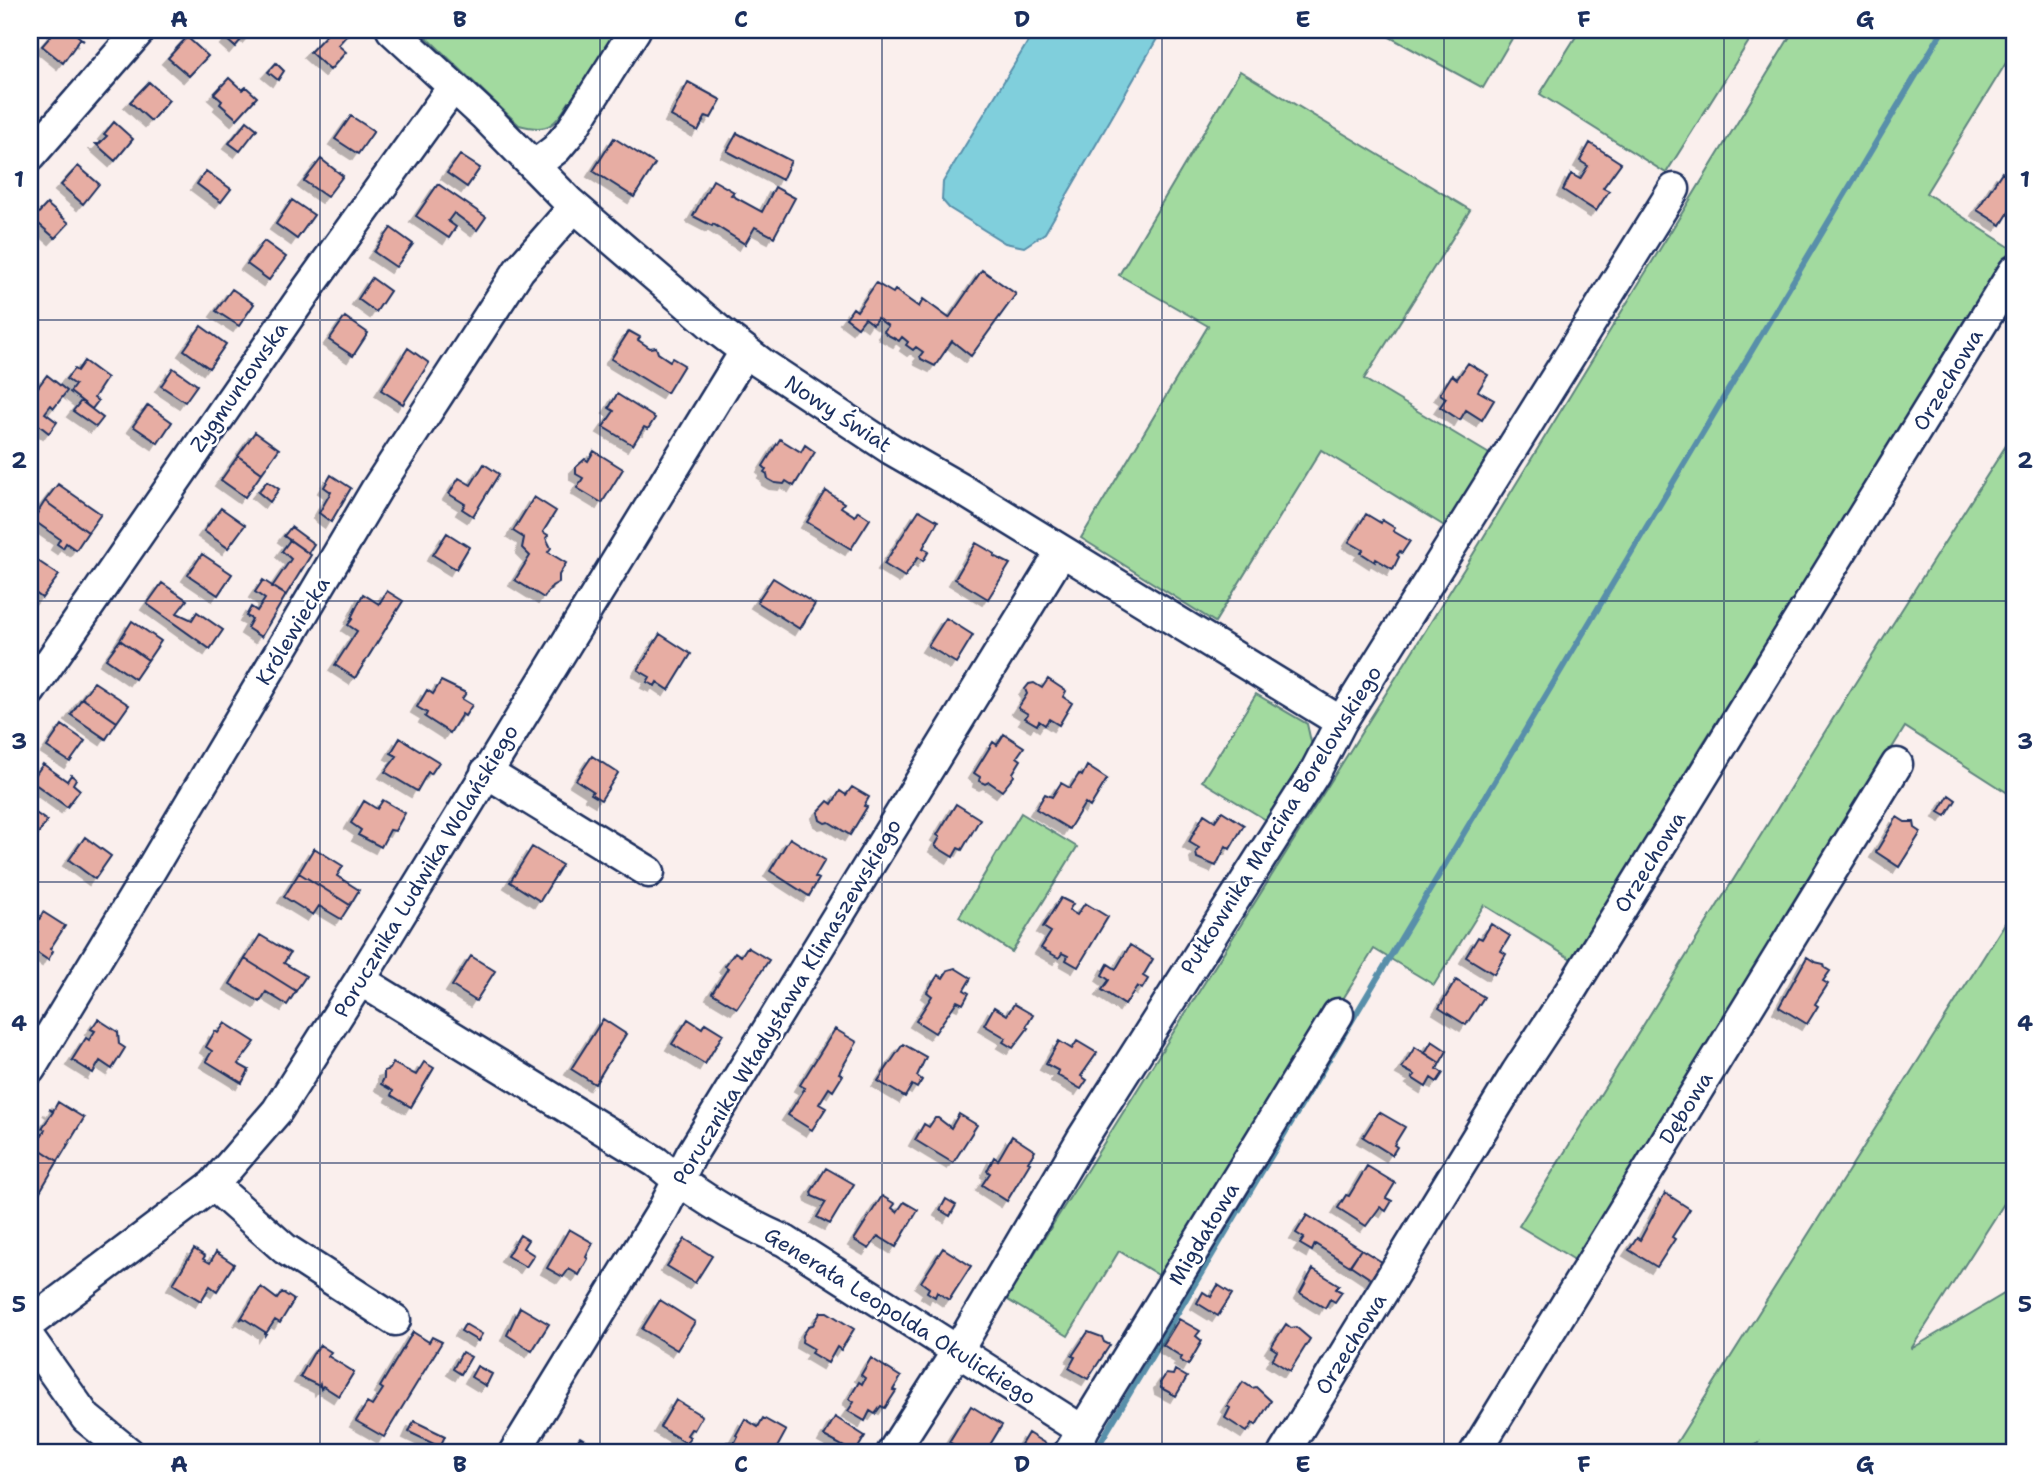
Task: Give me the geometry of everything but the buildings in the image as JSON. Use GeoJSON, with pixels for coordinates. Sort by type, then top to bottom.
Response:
{"type":"FeatureCollection","features":[{"type":"Feature","properties":{"kind":"street"},"geometry":{"type":"LineString","coordinates":[[30,156],[140,30]]}},
{"type":"Feature","properties":{"kind":"street","name":"Nowy Świat"},"geometry":{"type":"LineString","coordinates":[[392,30],[574,206],[745,352],[891,449],[1341,722]]}},
{"type":"Feature","properties":{"kind":"street"},"geometry":{"type":"LineString","coordinates":[[534,166],[556,149],[571,131],[635,30]]}},
{"type":"Feature","properties":{"kind":"street","name":"Zygmuntowska"},"geometry":{"type":"LineString","coordinates":[[30,691],[302,298],[453,87]]}},
{"type":"Feature","properties":{"kind":"street","name":"Pułkownika Marcina Borelowskiego"},"geometry":{"type":"LineString","coordinates":[[892,1453],[958,1350],[1082,1139],[1314,774],[1341,722],[1674,189]]}},
{"type":"Feature","properties":{"kind":"street","name":"Królewiecka"},"geometry":{"type":"LineString","coordinates":[[30,1069],[376,490],[519,270],[574,206]]}},
{"type":"Feature","properties":{"kind":"street","name":"Orzechowa"},"geometry":{"type":"LineString","coordinates":[[1284,1453],[2014,271]]}},
{"type":"Feature","properties":{"kind":"street","name":"Porucznika Ludwika Wolańskiego"},"geometry":{"type":"LineString","coordinates":[[30,1323],[213,1185],[277,1111],[745,352]]}},
{"type":"Feature","properties":{"kind":"street","name":"Porucznika Władysława Klimaszewskiego"},"geometry":{"type":"LineString","coordinates":[[514,1453],[663,1210],[677,1180],[1062,551]]}},
{"type":"Feature","properties":{"kind":"street","name":"Dębowa"},"geometry":{"type":"LineString","coordinates":[[1475,1453],[1897,764]]}},
{"type":"Feature","properties":{"kind":"street"},"geometry":{"type":"LineString","coordinates":[[486,772],[649,872]]}},
{"type":"Feature","properties":{"kind":"street","name":"Generała Leopolda Okulickiego"},"geometry":{"type":"LineString","coordinates":[[360,980],[656,1162],[677,1180],[760,1230],[785,1241],[958,1350],[1076,1442]]}},
{"type":"Feature","properties":{"kind":"street","name":"Migdałowa"},"geometry":{"type":"LineString","coordinates":[[1076,1442],[1338,1014]]}},
{"type":"Feature","properties":{"kind":"street"},"geometry":{"type":"LineString","coordinates":[[213,1185],[285,1249],[395,1320]]}},
{"type":"Feature","properties":{"kind":"street"},"geometry":{"type":"LineString","coordinates":[[30,1339],[86,1418],[129,1453]]}},
{"type":"Feature","properties":{"kind":"green space"},"geometry":{"type":"Polygon","coordinates":[[[419,30],[623,30],[575,105],[569,102],[554,122],[544,128],[537,128],[519,125],[419,30]]]}},
{"type":"Feature","properties":{"kind":"green space"},"geometry":{"type":"Polygon","coordinates":[[[1377,30],[1517,30],[1483,88],[1377,30]]]}},
{"type":"Feature","properties":{"kind":"green space"},"geometry":{"type":"Polygon","coordinates":[[[1580,30],[1756,30],[1666,173],[1540,94],[1580,30]]]}},
{"type":"Feature","properties":{"kind":"green space"},"geometry":{"type":"Polygon","coordinates":[[[1794,30],[2014,30],[2014,50],[1926,193],[2014,250],[1700,748],[1573,960],[1484,905],[1434,985],[1374,949],[1168,1281],[1119,1251],[1068,1336],[1006,1299],[1464,569],[1794,30]]]}},
{"type":"Feature","properties":{"kind":"green space"},"geometry":{"type":"Polygon","coordinates":[[[1240,71],[1470,210],[1364,379],[1491,455],[1446,527],[1321,450],[1215,622],[1081,538],[1208,326],[1119,275],[1240,71]]]}},
{"type":"Feature","properties":{"kind":"green space"},"geometry":{"type":"Polygon","coordinates":[[[2014,433],[2014,797],[1905,727],[1575,1260],[1519,1226],[1852,688],[2014,433]]]}},
{"type":"Feature","properties":{"kind":"green space"},"geometry":{"type":"Polygon","coordinates":[[[1256,694],[1307,724],[1312,746],[1266,820],[1202,781],[1256,694]]]}},
{"type":"Feature","properties":{"kind":"green space"},"geometry":{"type":"Polygon","coordinates":[[[1021,813],[1077,847],[1012,952],[959,917],[1021,813]]]}},
{"type":"Feature","properties":{"kind":"green space"},"geometry":{"type":"Polygon","coordinates":[[[2014,909],[2014,1188],[1911,1349],[2014,1288],[2014,1453],[1752,1453],[1758,1443],[1740,1453],[1670,1453],[2014,909]]]}},
{"type":"Feature","properties":{"kind":"water"},"geometry":{"type":"Polygon","coordinates":[[[1035,30],[1162,30],[1045,233],[1024,247],[1005,243],[949,208],[942,200],[943,182],[1035,30]]]}},
{"type":"Feature","properties":{"kind":"waterway"},"geometry":{"type":"LineString","coordinates":[[1094,1453],[1943,30]]}}]}
